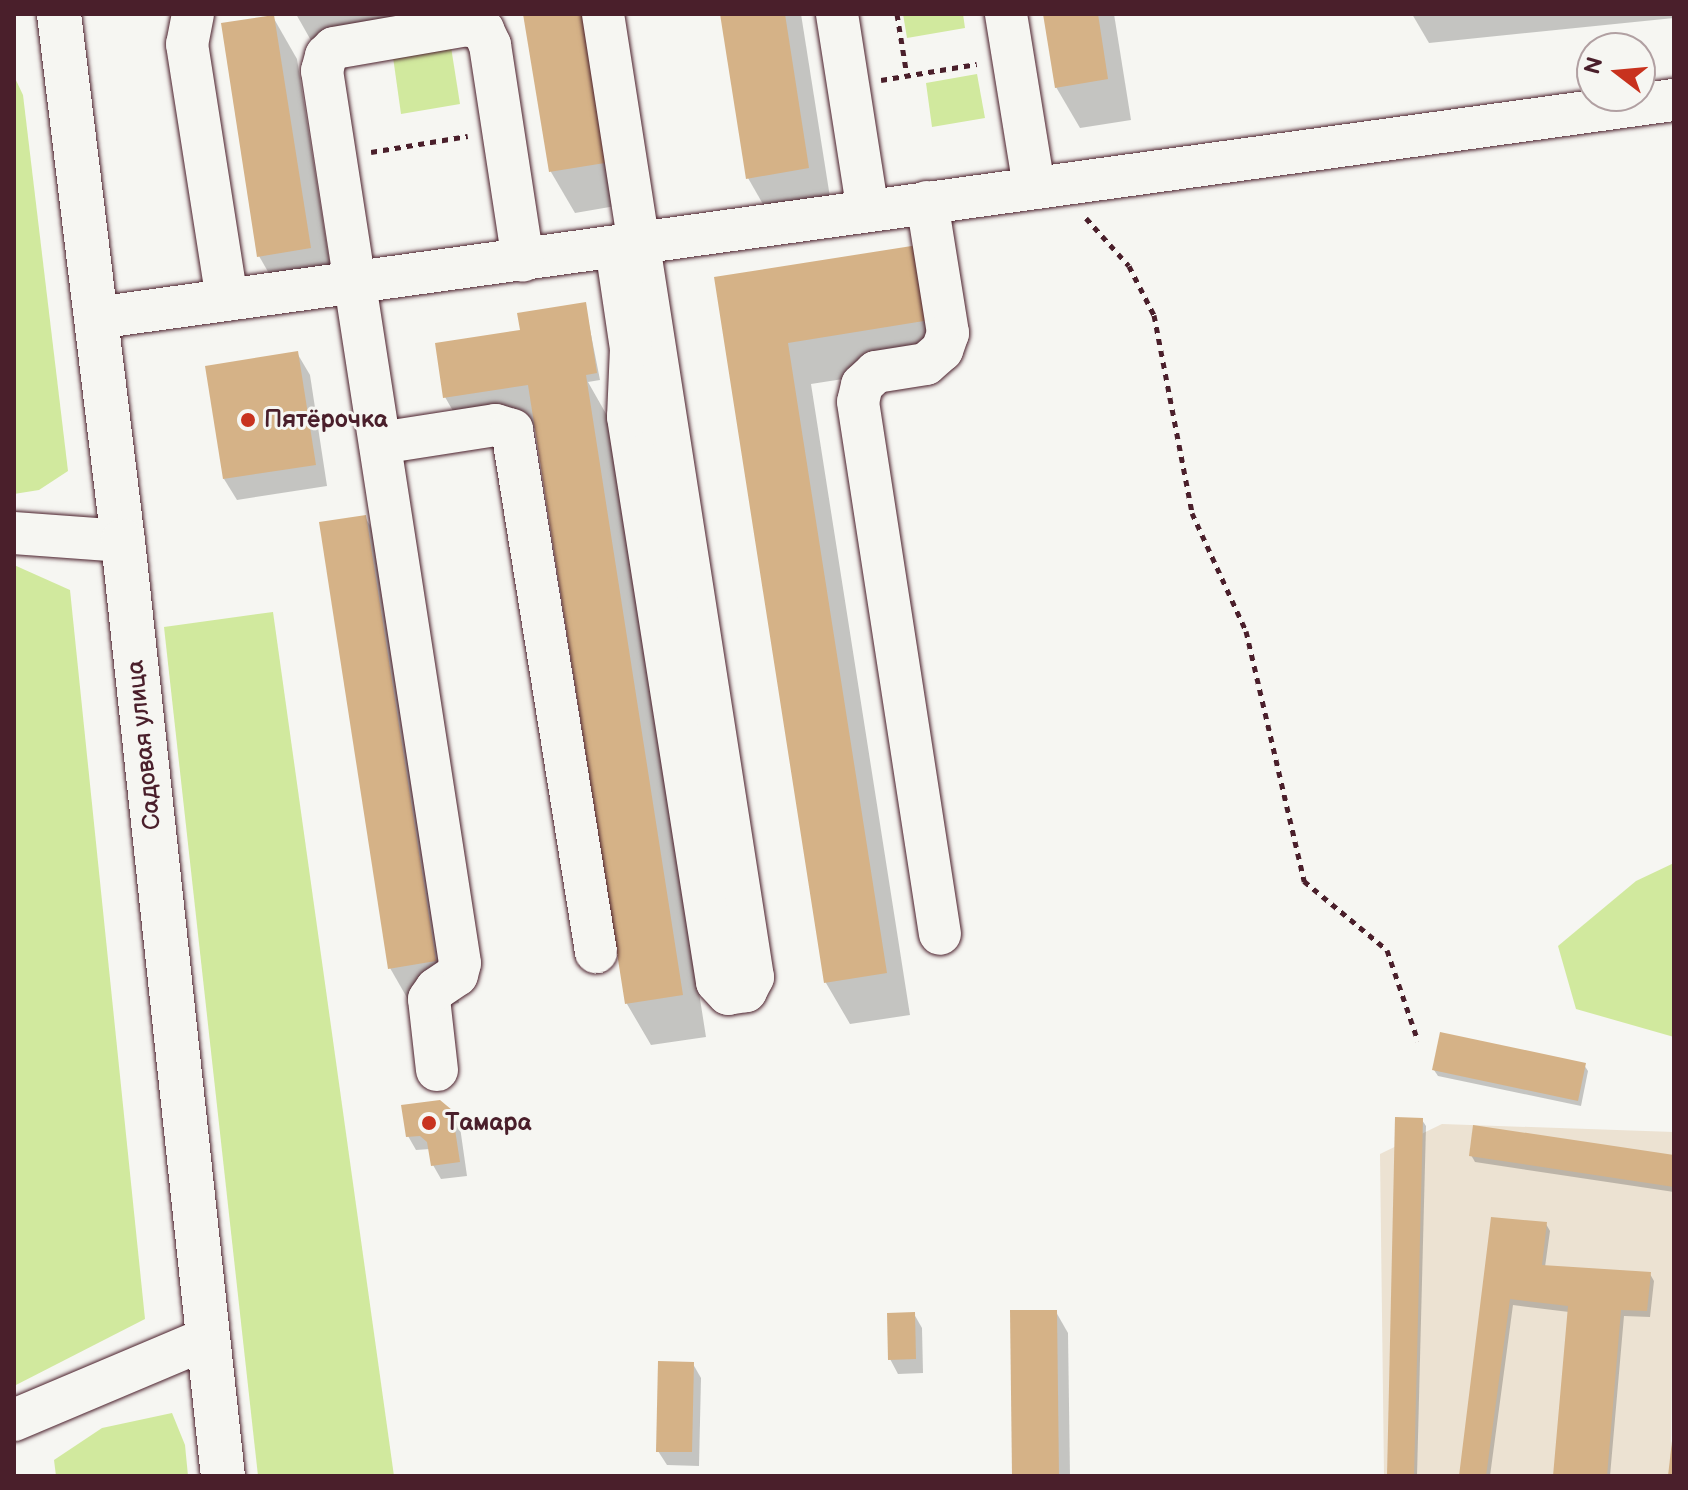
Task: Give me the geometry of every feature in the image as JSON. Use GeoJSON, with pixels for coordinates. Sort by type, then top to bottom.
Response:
{"type":"FeatureCollection","features":[{"type":"Feature","properties":{"kind":"main road","name":"Садовая улица"},"geometry":{"type":"LineString","coordinates":[[59,14],[123,541],[223,1476]]}},
{"type":"Feature","properties":{"kind":"street"},"geometry":{"type":"LineString","coordinates":[[193,14],[187,44],[227,300]]}},
{"type":"Feature","properties":{"kind":"street"},"geometry":{"type":"LineString","coordinates":[[603,14],[627,246],[753,977],[746,991],[728,994],[717,982],[628,417],[630,339],[627,246]]}},
{"type":"Feature","properties":{"kind":"street"},"geometry":{"type":"LineString","coordinates":[[837,14],[868,211]]}},
{"type":"Feature","properties":{"kind":"street"},"geometry":{"type":"LineString","coordinates":[[1006,14],[1041,186]]}},
{"type":"Feature","properties":{"kind":"street"},"geometry":{"type":"LineString","coordinates":[[437,1070],[427,1007],[431,994],[457,975],[460,963],[322,71],[326,56],[343,44],[467,25],[483,30],[490,45],[523,260]]}},
{"type":"Feature","properties":{"kind":"street"},"geometry":{"type":"LineString","coordinates":[[96,318],[1674,100]]}},
{"type":"Feature","properties":{"kind":"street"},"geometry":{"type":"LineString","coordinates":[[927,202],[948,333],[942,350],[926,364],[876,372],[862,385],[858,402],[940,934]]}},
{"type":"Feature","properties":{"kind":"street"},"geometry":{"type":"LineString","coordinates":[[380,443],[496,425],[512,430],[596,952]]}},
{"type":"Feature","properties":{"kind":"street"},"geometry":{"type":"LineString","coordinates":[[14,533],[123,541]]}},
{"type":"Feature","properties":{"kind":"street"},"geometry":{"type":"LineString","coordinates":[[14,1420],[206,1339]]}},
{"type":"Feature","properties":{"kind":"path"},"geometry":{"type":"LineString","coordinates":[[897,14],[907,76]]}},
{"type":"Feature","properties":{"kind":"path"},"geometry":{"type":"LineString","coordinates":[[848,85],[1013,59]]}},
{"type":"Feature","properties":{"kind":"path"},"geometry":{"type":"LineString","coordinates":[[335,157],[503,131]]}},
{"type":"Feature","properties":{"kind":"path"},"geometry":{"type":"LineString","coordinates":[[1041,186],[1110,241],[1129,266],[1154,315],[1192,513],[1246,631],[1304,881],[1387,950],[1418,1041]]}},
{"type":"Feature","properties":{"kind":"shaded area"},"geometry":{"type":"Polygon","coordinates":[[[1442,1124],[1674,1132],[1671,1476],[1384,1476],[1380,1154],[1442,1124]]]}},
{"type":"Feature","properties":{"kind":"green space"},"geometry":{"type":"Polygon","coordinates":[[[903,14],[963,14],[965,28],[907,38],[903,14]]]}},
{"type":"Feature","properties":{"kind":"green space"},"geometry":{"type":"Polygon","coordinates":[[[451,47],[460,104],[401,114],[393,57],[451,47]]]}},
{"type":"Feature","properties":{"kind":"green space"},"geometry":{"type":"Polygon","coordinates":[[[977,74],[985,118],[932,127],[926,83],[977,74]]]}},
{"type":"Feature","properties":{"kind":"green space"},"geometry":{"type":"Polygon","coordinates":[[[14,76],[23,95],[68,471],[39,490],[14,494],[14,76]]]}},
{"type":"Feature","properties":{"kind":"green space"},"geometry":{"type":"Polygon","coordinates":[[[14,565],[70,590],[145,1319],[14,1386],[14,565]]]}},
{"type":"Feature","properties":{"kind":"green space"},"geometry":{"type":"Polygon","coordinates":[[[273,612],[394,1476],[258,1476],[164,627],[273,612]]]}},
{"type":"Feature","properties":{"kind":"green space"},"geometry":{"type":"Polygon","coordinates":[[[1674,863],[1674,1037],[1576,1009],[1558,946],[1636,881],[1674,863]]]}},
{"type":"Feature","properties":{"kind":"green space"},"geometry":{"type":"Polygon","coordinates":[[[172,1413],[185,1445],[188,1476],[56,1476],[54,1460],[102,1428],[172,1413]]]}},
{"type":"Feature","properties":{"kind":"building"},"geometry":{"type":"Polygon","coordinates":[[[523,14],[586,14],[611,162],[549,172],[523,14]]]}},
{"type":"Feature","properties":{"kind":"building"},"geometry":{"type":"Polygon","coordinates":[[[720,14],[785,14],[809,168],[746,179],[720,14]]]}},
{"type":"Feature","properties":{"kind":"building"},"geometry":{"type":"Polygon","coordinates":[[[1043,14],[1098,14],[1108,79],[1055,88],[1043,14]]]}},
{"type":"Feature","properties":{"kind":"building"},"geometry":{"type":"Polygon","coordinates":[[[274,15],[311,248],[257,257],[221,23],[274,15]]]}},
{"type":"Feature","properties":{"kind":"building"},"geometry":{"type":"Polygon","coordinates":[[[918,245],[930,320],[788,343],[887,973],[824,983],[714,277],[918,245]]]}},
{"type":"Feature","properties":{"kind":"building"},"geometry":{"type":"Polygon","coordinates":[[[586,302],[597,373],[586,375],[683,995],[625,1004],[528,385],[443,398],[435,343],[520,330],[517,313],[586,302]]]}},
{"type":"Feature","properties":{"kind":"building"},"geometry":{"type":"Polygon","coordinates":[[[298,351],[316,465],[223,479],[205,366],[298,351]]]}},
{"type":"Feature","properties":{"kind":"building"},"geometry":{"type":"Polygon","coordinates":[[[366,515],[436,961],[388,969],[319,522],[366,515]]]}},
{"type":"Feature","properties":{"kind":"building"},"geometry":{"type":"Polygon","coordinates":[[[1440,1032],[1586,1063],[1578,1101],[1432,1070],[1440,1032]]]}},
{"type":"Feature","properties":{"kind":"building","name":"Тамара"},"geometry":{"type":"Polygon","coordinates":[[[440,1100],[452,1110],[460,1162],[431,1166],[427,1142],[420,1136],[406,1137],[401,1105],[440,1100]]]}},
{"type":"Feature","properties":{"kind":"building"},"geometry":{"type":"Polygon","coordinates":[[[1395,1117],[1423,1118],[1414,1476],[1387,1476],[1395,1117]]]}},
{"type":"Feature","properties":{"kind":"building"},"geometry":{"type":"Polygon","coordinates":[[[1473,1125],[1674,1155],[1674,1187],[1469,1156],[1473,1125]]]}},
{"type":"Feature","properties":{"kind":"building"},"geometry":{"type":"Polygon","coordinates":[[[1491,1217],[1547,1222],[1542,1265],[1651,1272],[1647,1311],[1621,1310],[1607,1476],[1553,1476],[1568,1306],[1510,1299],[1486,1476],[1459,1476],[1491,1217]]]}},
{"type":"Feature","properties":{"kind":"building"},"geometry":{"type":"Polygon","coordinates":[[[1010,1310],[1057,1310],[1059,1476],[1012,1476],[1010,1310]]]}},
{"type":"Feature","properties":{"kind":"building"},"geometry":{"type":"Polygon","coordinates":[[[915,1312],[916,1359],[888,1360],[887,1313],[915,1312]]]}},
{"type":"Feature","properties":{"kind":"building"},"geometry":{"type":"Polygon","coordinates":[[[658,1361],[694,1362],[692,1452],[656,1452],[658,1361]]]}},
{"type":"Feature","properties":{"kind":"building"},"geometry":{"type":"Polygon","coordinates":[[[1672,1441],[1674,1476],[1668,1476],[1672,1441]]]}},
{"type":"Feature","properties":{"kind":"place","name":"Пятёрочка"},"geometry":{"type":"Point","coordinates":[248,420]}},
{"type":"Feature","properties":{"kind":"place","name":"Тамара"},"geometry":{"type":"Point","coordinates":[429,1123]}}]}
